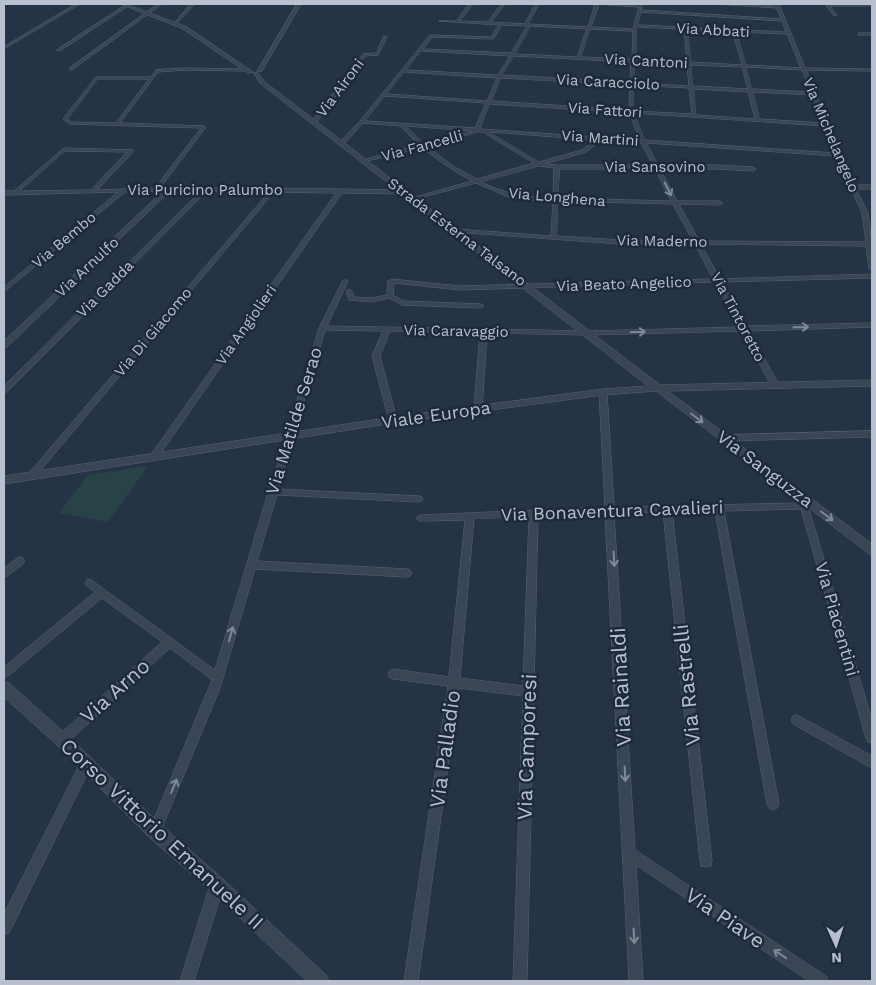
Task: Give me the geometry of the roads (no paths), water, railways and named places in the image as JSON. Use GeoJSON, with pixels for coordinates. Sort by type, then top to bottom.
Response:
{"type":"FeatureCollection","features":[{"type":"Feature","properties":{"kind":"street"},"geometry":{"type":"LineString","coordinates":[[4,48],[78,4]]}},
{"type":"Feature","properties":{"kind":"street"},"geometry":{"type":"LineString","coordinates":[[59,50],[126,4],[175,23],[252,72]]}},
{"type":"Feature","properties":{"kind":"street"},"geometry":{"type":"LineString","coordinates":[[71,69],[160,4]]}},
{"type":"Feature","properties":{"kind":"street"},"geometry":{"type":"LineString","coordinates":[[175,23],[193,4]]}},
{"type":"Feature","properties":{"kind":"street"},"geometry":{"type":"LineString","coordinates":[[252,72],[299,4]]}},
{"type":"Feature","properties":{"kind":"street"},"geometry":{"type":"LineString","coordinates":[[458,22],[471,4]]}},
{"type":"Feature","properties":{"kind":"street"},"geometry":{"type":"LineString","coordinates":[[488,24],[503,4]]}},
{"type":"Feature","properties":{"kind":"street"},"geometry":{"type":"LineString","coordinates":[[478,130],[500,76],[537,4]]}},
{"type":"Feature","properties":{"kind":"street"},"geometry":{"type":"LineString","coordinates":[[579,58],[597,4]]}},
{"type":"Feature","properties":{"kind":"street"},"geometry":{"type":"LineString","coordinates":[[608,4],[641,5]]}},
{"type":"Feature","properties":{"kind":"street"},"geometry":{"type":"LineString","coordinates":[[714,4],[717,30]]}},
{"type":"Feature","properties":{"kind":"street"},"geometry":{"type":"LineString","coordinates":[[718,4],[778,6]]}},
{"type":"Feature","properties":{"kind":"street"},"geometry":{"type":"LineString","coordinates":[[828,4],[872,5]]}},
{"type":"Feature","properties":{"kind":"street"},"geometry":{"type":"LineString","coordinates":[[828,4],[835,16]]}},
{"type":"Feature","properties":{"kind":"street","name":"Via Tintoretto"},"geometry":{"type":"LineString","coordinates":[[641,5],[632,60],[630,112],[675,203],[720,281],[775,385]]}},
{"type":"Feature","properties":{"kind":"street","name":"Via Michelangelo"},"geometry":{"type":"LineString","coordinates":[[778,6],[838,155],[869,220],[872,269]]}},
{"type":"Feature","properties":{"kind":"street"},"geometry":{"type":"LineString","coordinates":[[640,11],[783,20]]}},
{"type":"Feature","properties":{"kind":"street"},"geometry":{"type":"LineString","coordinates":[[441,21],[527,26],[636,28]]}},
{"type":"Feature","properties":{"kind":"street"},"geometry":{"type":"LineString","coordinates":[[342,143],[362,122],[431,36],[492,38],[501,24]]}},
{"type":"Feature","properties":{"kind":"street","name":"Via Abbati"},"geometry":{"type":"LineString","coordinates":[[636,28],[789,33]]}},
{"type":"Feature","properties":{"kind":"street"},"geometry":{"type":"LineString","coordinates":[[686,29],[694,116]]}},
{"type":"Feature","properties":{"kind":"street"},"geometry":{"type":"LineString","coordinates":[[735,31],[758,120]]}},
{"type":"Feature","properties":{"kind":"street"},"geometry":{"type":"LineString","coordinates":[[859,34],[872,34]]}},
{"type":"Feature","properties":{"kind":"street","name":"Via Aironi"},"geometry":{"type":"LineString","coordinates":[[314,122],[364,55],[378,54],[385,37]]}},
{"type":"Feature","properties":{"kind":"street","name":"Via Cantoni"},"geometry":{"type":"LineString","coordinates":[[420,50],[804,69],[872,70]]}},
{"type":"Feature","properties":{"kind":"street"},"geometry":{"type":"LineString","coordinates":[[118,124],[157,71],[186,69],[252,72]]}},
{"type":"Feature","properties":{"kind":"street","name":"Via Caracciolo"},"geometry":{"type":"LineString","coordinates":[[402,71],[814,94]]}},
{"type":"Feature","properties":{"kind":"street","name":"Strada Esterna Talsano"},"geometry":{"type":"LineString","coordinates":[[252,72],[263,83],[658,388]]}},
{"type":"Feature","properties":{"kind":"street"},"geometry":{"type":"LineString","coordinates":[[152,78],[97,78],[65,119],[70,123],[204,127],[157,189]]}},
{"type":"Feature","properties":{"kind":"street","name":"Via Fattori"},"geometry":{"type":"LineString","coordinates":[[384,95],[826,125]]}},
{"type":"Feature","properties":{"kind":"street","name":"Via Martini"},"geometry":{"type":"LineString","coordinates":[[362,122],[838,155]]}},
{"type":"Feature","properties":{"kind":"street","name":"Via Longhena"},"geometry":{"type":"LineString","coordinates":[[401,124],[409,135],[423,146],[476,182],[513,197],[675,203],[720,202]]}},
{"type":"Feature","properties":{"kind":"street","name":"Via Fancelli"},"geometry":{"type":"LineString","coordinates":[[365,161],[478,130]]}},
{"type":"Feature","properties":{"kind":"street"},"geometry":{"type":"LineString","coordinates":[[489,130],[488,133],[539,164]]}},
{"type":"Feature","properties":{"kind":"street"},"geometry":{"type":"LineString","coordinates":[[414,199],[584,151],[600,138]]}},
{"type":"Feature","properties":{"kind":"street"},"geometry":{"type":"LineString","coordinates":[[15,193],[64,148],[131,151],[93,191]]}},
{"type":"Feature","properties":{"kind":"street","name":"Via Sansovino"},"geometry":{"type":"LineString","coordinates":[[539,164],[557,167],[753,169]]}},
{"type":"Feature","properties":{"kind":"street"},"geometry":{"type":"LineString","coordinates":[[554,236],[557,167]]}},
{"type":"Feature","properties":{"kind":"street"},"geometry":{"type":"LineString","coordinates":[[852,187],[872,187]]}},
{"type":"Feature","properties":{"kind":"street","name":"Via Puricino Palumbo"},"geometry":{"type":"LineString","coordinates":[[4,193],[157,189],[406,192]]}},
{"type":"Feature","properties":{"kind":"street","name":"Via Arnulfo"},"geometry":{"type":"LineString","coordinates":[[4,345],[169,189]]}},
{"type":"Feature","properties":{"kind":"street","name":"Via Gadda"},"geometry":{"type":"LineString","coordinates":[[4,390],[206,189]]}},
{"type":"Feature","properties":{"kind":"street","name":"Via Bembo"},"geometry":{"type":"LineString","coordinates":[[4,290],[124,190]]}},
{"type":"Feature","properties":{"kind":"street","name":"Via Di Giacomo"},"geometry":{"type":"LineString","coordinates":[[32,475],[273,190]]}},
{"type":"Feature","properties":{"kind":"street","name":"Via Angiolieri"},"geometry":{"type":"LineString","coordinates":[[153,458],[340,191]]}},
{"type":"Feature","properties":{"kind":"street","name":"Via Maderno"},"geometry":{"type":"LineString","coordinates":[[456,231],[554,236],[621,242],[870,242]]}},
{"type":"Feature","properties":{"kind":"street","name":"Via Beato Angelico"},"geometry":{"type":"LineString","coordinates":[[390,296],[391,281],[460,288],[872,276]]}},
{"type":"Feature","properties":{"kind":"street","name":"Via Matilde Serao"},"geometry":{"type":"LineString","coordinates":[[155,831],[218,678],[322,328],[344,281]]}},
{"type":"Feature","properties":{"kind":"street"},"geometry":{"type":"LineString","coordinates":[[349,291],[351,298],[372,300],[390,296],[402,303],[481,306]]}},
{"type":"Feature","properties":{"kind":"street","name":"Via Caravaggio"},"geometry":{"type":"LineString","coordinates":[[322,328],[589,333],[872,325]]}},
{"type":"Feature","properties":{"kind":"street"},"geometry":{"type":"LineString","coordinates":[[388,329],[376,356],[393,420]]}},
{"type":"Feature","properties":{"kind":"street"},"geometry":{"type":"LineString","coordinates":[[478,408],[484,331]]}},
{"type":"Feature","properties":{"kind":"street","name":"Viale Europa"},"geometry":{"type":"LineString","coordinates":[[4,480],[393,420],[603,392],[658,388],[872,383]]}},
{"type":"Feature","properties":{"kind":"street","name":"Via Sanguzza"},"geometry":{"type":"LineString","coordinates":[[658,388],[724,438],[804,503],[872,550]]}},
{"type":"Feature","properties":{"kind":"street","name":"Via Rainaldi"},"geometry":{"type":"LineString","coordinates":[[603,392],[636,981]]}},
{"type":"Feature","properties":{"kind":"street"},"geometry":{"type":"LineString","coordinates":[[724,438],[872,434]]}},
{"type":"Feature","properties":{"kind":"street","name":"Via Matilde Serao"},"geometry":{"type":"LineString","coordinates":[[272,492],[419,499]]}},
{"type":"Feature","properties":{"kind":"street","name":"Via Bonaventura Cavalieri"},"geometry":{"type":"LineString","coordinates":[[421,518],[804,503]]}},
{"type":"Feature","properties":{"kind":"street","name":"Via Piacentini"},"geometry":{"type":"LineString","coordinates":[[804,503],[872,738]]}},
{"type":"Feature","properties":{"kind":"street"},"geometry":{"type":"LineString","coordinates":[[719,507],[773,804]]}},
{"type":"Feature","properties":{"kind":"street","name":"Via Rastrelli"},"geometry":{"type":"LineString","coordinates":[[667,508],[706,861]]}},
{"type":"Feature","properties":{"kind":"street","name":"Via Camporesi"},"geometry":{"type":"LineString","coordinates":[[520,981],[534,514]]}},
{"type":"Feature","properties":{"kind":"street","name":"Via Palladio"},"geometry":{"type":"LineString","coordinates":[[411,981],[454,682],[470,516]]}},
{"type":"Feature","properties":{"kind":"street"},"geometry":{"type":"LineString","coordinates":[[4,573],[20,561]]}},
{"type":"Feature","properties":{"kind":"street"},"geometry":{"type":"LineString","coordinates":[[251,564],[407,573]]}},
{"type":"Feature","properties":{"kind":"street"},"geometry":{"type":"LineString","coordinates":[[90,583],[218,678]]}},
{"type":"Feature","properties":{"kind":"street"},"geometry":{"type":"LineString","coordinates":[[4,673],[102,592]]}},
{"type":"Feature","properties":{"kind":"street","name":"Via Arno"},"geometry":{"type":"LineString","coordinates":[[62,740],[169,642]]}},
{"type":"Feature","properties":{"kind":"street"},"geometry":{"type":"LineString","coordinates":[[394,674],[528,692]]}},
{"type":"Feature","properties":{"kind":"street","name":"Corso Vittorio Emanuele II"},"geometry":{"type":"LineString","coordinates":[[4,688],[62,740],[155,831],[218,885],[320,981]]}},
{"type":"Feature","properties":{"kind":"street"},"geometry":{"type":"LineString","coordinates":[[797,720],[872,762]]}},
{"type":"Feature","properties":{"kind":"street"},"geometry":{"type":"LineString","coordinates":[[4,928],[86,764]]}},
{"type":"Feature","properties":{"kind":"street","name":"Via Piave"},"geometry":{"type":"LineString","coordinates":[[630,854],[821,981]]}},
{"type":"Feature","properties":{"kind":"street"},"geometry":{"type":"LineString","coordinates":[[186,981],[218,885]]}}]}
